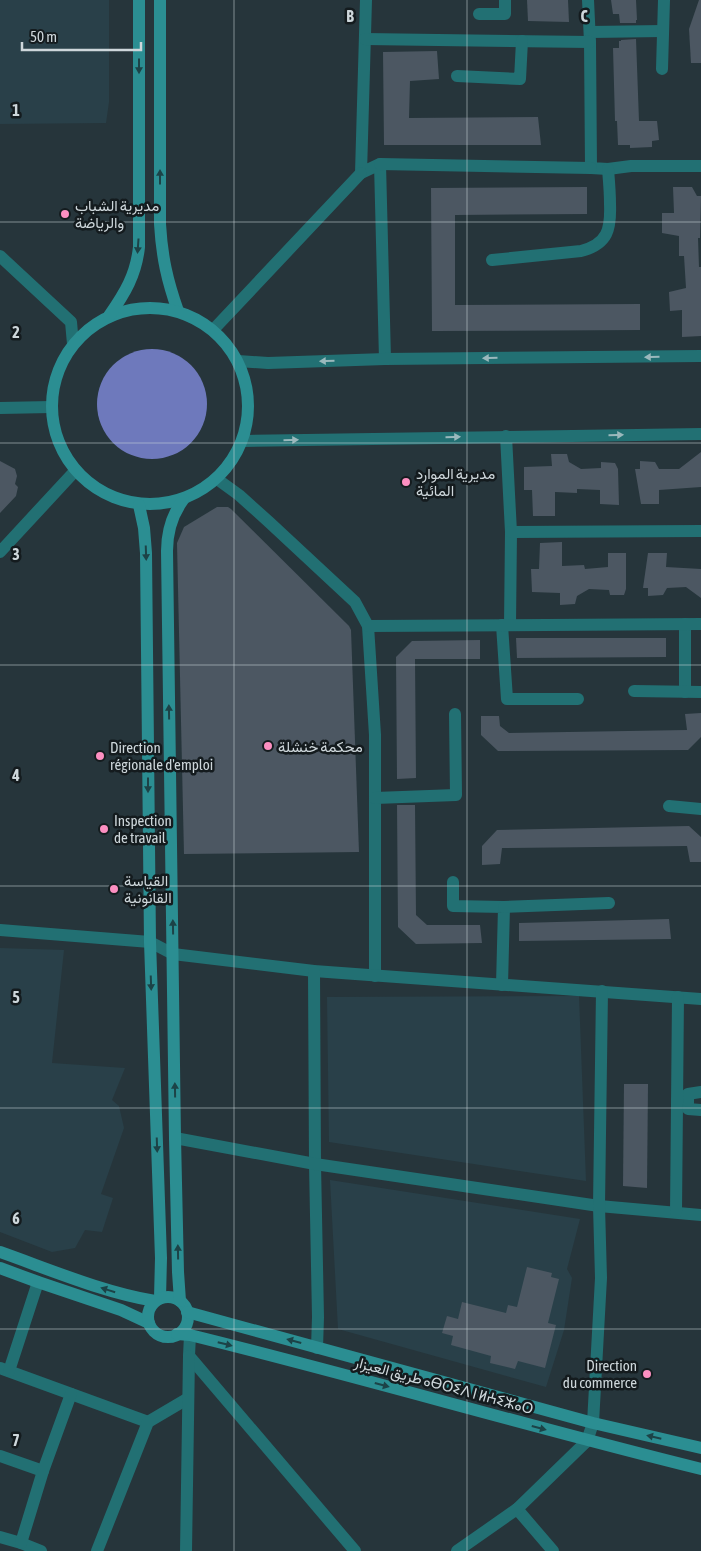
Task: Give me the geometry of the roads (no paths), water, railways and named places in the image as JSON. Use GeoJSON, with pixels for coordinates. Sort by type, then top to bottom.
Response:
{"type":"FeatureCollection","features":[{"type":"Feature","properties":{"kind":"main road"},"geometry":{"type":"LineString","coordinates":[[109,316],[124,295],[132,278],[139,247],[139,0]]}},
{"type":"Feature","properties":{"kind":"main road"},"geometry":{"type":"LineString","coordinates":[[160,0],[160,224],[162,254],[168,283],[178,311]]}},
{"type":"Feature","properties":{"kind":"main road"},"geometry":{"type":"LineString","coordinates":[[159,307],[178,311],[213,330],[238,361],[247,387],[248,414],[242,441],[232,462],[216,479],[201,491],[183,500],[163,504],[139,505],[121,501],[104,494],[88,484],[75,471],[62,452],[54,430],[51,407],[58,370],[73,344],[89,328],[109,316],[134,308],[159,307]]}},
{"type":"Feature","properties":{"kind":"main road"},"geometry":{"type":"LineString","coordinates":[[0,1268],[121,1310],[149,1323],[161,1335],[169,1337],[184,1335],[188,1318],[178,1272],[175,1138],[167,538],[176,510],[183,500]]}},
{"type":"Feature","properties":{"kind":"main road"},"geometry":{"type":"LineString","coordinates":[[139,505],[144,528],[146,553],[150,942],[160,1248],[158,1300],[149,1311],[149,1323]]}},
{"type":"Feature","properties":{"kind":"main road"},"geometry":{"type":"LineString","coordinates":[[0,1252],[129,1296],[158,1300],[171,1297],[184,1306]]}},
{"type":"Feature","properties":{"kind":"main road","name":"طريق العيزار ⴰⴱⵔⵉⴷ ⵏ ⵍⵄⵉⵣⴰⵔ"},"geometry":{"type":"LineString","coordinates":[[184,1306],[317,1348],[593,1423],[701,1448]]}},
{"type":"Feature","properties":{"kind":"main road","name":"طريق العيزار ⴰⴱⵔⵉⴷ ⵏ ⵍⵄⵉⵣⴰⵔ"},"geometry":{"type":"LineString","coordinates":[[184,1335],[301,1363],[587,1441],[701,1469]]}},
{"type":"Feature","properties":{"kind":"street"},"geometry":{"type":"LineString","coordinates":[[361,173],[366,0]]}},
{"type":"Feature","properties":{"kind":"street"},"geometry":{"type":"LineString","coordinates":[[479,14],[505,14],[505,0]]}},
{"type":"Feature","properties":{"kind":"street"},"geometry":{"type":"LineString","coordinates":[[588,0],[591,168]]}},
{"type":"Feature","properties":{"kind":"street"},"geometry":{"type":"LineString","coordinates":[[662,69],[664,0]]}},
{"type":"Feature","properties":{"kind":"street"},"geometry":{"type":"LineString","coordinates":[[365,39],[522,41],[663,31]]}},
{"type":"Feature","properties":{"kind":"street"},"geometry":{"type":"LineString","coordinates":[[457,76],[520,79],[522,41]]}},
{"type":"Feature","properties":{"kind":"street"},"geometry":{"type":"LineString","coordinates":[[380,164],[385,359]]}},
{"type":"Feature","properties":{"kind":"street"},"geometry":{"type":"LineString","coordinates":[[213,330],[361,173],[380,164],[608,169],[631,166],[701,166]]}},
{"type":"Feature","properties":{"kind":"street"},"geometry":{"type":"LineString","coordinates":[[492,260],[581,250],[591,248],[601,242],[608,232],[611,222],[608,169]]}},
{"type":"Feature","properties":{"kind":"street"},"geometry":{"type":"LineString","coordinates":[[0,256],[71,322],[73,344]]}},
{"type":"Feature","properties":{"kind":"street"},"geometry":{"type":"LineString","coordinates":[[238,361],[268,363],[385,359],[701,356]]}},
{"type":"Feature","properties":{"kind":"street"},"geometry":{"type":"LineString","coordinates":[[0,408],[51,407]]}},
{"type":"Feature","properties":{"kind":"street"},"geometry":{"type":"LineString","coordinates":[[242,441],[701,434]]}},
{"type":"Feature","properties":{"kind":"street"},"geometry":{"type":"LineString","coordinates":[[506,436],[511,532],[506,625],[507,699],[578,699]]}},
{"type":"Feature","properties":{"kind":"street"},"geometry":{"type":"LineString","coordinates":[[0,552],[75,471]]}},
{"type":"Feature","properties":{"kind":"street"},"geometry":{"type":"LineString","coordinates":[[216,479],[269,522],[355,602],[368,626],[375,734],[375,976]]}},
{"type":"Feature","properties":{"kind":"street"},"geometry":{"type":"LineString","coordinates":[[511,532],[701,531]]}},
{"type":"Feature","properties":{"kind":"street"},"geometry":{"type":"LineString","coordinates":[[685,624],[686,692]]}},
{"type":"Feature","properties":{"kind":"street"},"geometry":{"type":"LineString","coordinates":[[368,626],[701,624]]}},
{"type":"Feature","properties":{"kind":"street"},"geometry":{"type":"LineString","coordinates":[[634,691],[701,692]]}},
{"type":"Feature","properties":{"kind":"street"},"geometry":{"type":"LineString","coordinates":[[375,798],[456,795],[455,714]]}},
{"type":"Feature","properties":{"kind":"street"},"geometry":{"type":"LineString","coordinates":[[669,806],[701,809]]}},
{"type":"Feature","properties":{"kind":"street"},"geometry":{"type":"LineString","coordinates":[[453,882],[453,906],[504,907],[609,903]]}},
{"type":"Feature","properties":{"kind":"street"},"geometry":{"type":"LineString","coordinates":[[502,984],[504,907]]}},
{"type":"Feature","properties":{"kind":"street"},"geometry":{"type":"LineString","coordinates":[[0,930],[150,942],[173,954],[314,971],[701,999]]}},
{"type":"Feature","properties":{"kind":"street"},"geometry":{"type":"LineString","coordinates":[[314,971],[317,1348]]}},
{"type":"Feature","properties":{"kind":"street"},"geometry":{"type":"LineString","coordinates":[[457,1551],[517,1509],[587,1441],[593,1423],[600,1278],[599,1206],[602,991]]}},
{"type":"Feature","properties":{"kind":"street"},"geometry":{"type":"LineString","coordinates":[[676,1212],[682,1101],[678,998]]}},
{"type":"Feature","properties":{"kind":"street"},"geometry":{"type":"LineString","coordinates":[[682,1101],[688,1094],[701,1092]]}},
{"type":"Feature","properties":{"kind":"street"},"geometry":{"type":"LineString","coordinates":[[682,1101],[688,1109],[701,1110]]}},
{"type":"Feature","properties":{"kind":"street"},"geometry":{"type":"LineString","coordinates":[[175,1138],[315,1164],[599,1206],[701,1215]]}},
{"type":"Feature","properties":{"kind":"street"},"geometry":{"type":"LineString","coordinates":[[38,1282],[4,1370],[148,1422]]}},
{"type":"Feature","properties":{"kind":"street"},"geometry":{"type":"LineString","coordinates":[[184,1335],[189,1356],[186,1551]]}},
{"type":"Feature","properties":{"kind":"street"},"geometry":{"type":"LineString","coordinates":[[189,1356],[355,1551]]}},
{"type":"Feature","properties":{"kind":"street"},"geometry":{"type":"LineString","coordinates":[[20,1543],[43,1471],[71,1394]]}},
{"type":"Feature","properties":{"kind":"street"},"geometry":{"type":"LineString","coordinates":[[96,1551],[148,1422],[187,1399]]}},
{"type":"Feature","properties":{"kind":"street"},"geometry":{"type":"LineString","coordinates":[[0,1456],[43,1471]]}},
{"type":"Feature","properties":{"kind":"street"},"geometry":{"type":"LineString","coordinates":[[517,1509],[553,1551]]}},
{"type":"Feature","properties":{"kind":"street"},"geometry":{"type":"LineString","coordinates":[[0,1537],[41,1551]]}},
{"type":"Feature","properties":{"kind":"water"},"geometry":{"type":"Polygon","coordinates":[[[152,349],[173,353],[191,365],[203,383],[207,404],[203,425],[191,443],[173,455],[152,459],[131,455],[113,443],[101,425],[97,404],[101,383],[113,365],[131,353],[152,349]]]}},
{"type":"Feature","properties":{"kind":"place","name":"مديرية الشباب والرياضة"},"geometry":{"type":"Point","coordinates":[65,214]}},
{"type":"Feature","properties":{"kind":"place","name":"مديرية الموارد المائية"},"geometry":{"type":"Point","coordinates":[406,482]}},
{"type":"Feature","properties":{"kind":"place","name":"محكمة خنشلة"},"geometry":{"type":"Point","coordinates":[268,746]}},
{"type":"Feature","properties":{"kind":"place","name":"Direction régionale d'emploi"},"geometry":{"type":"Point","coordinates":[100,756]}},
{"type":"Feature","properties":{"kind":"place","name":"Inspection de travail"},"geometry":{"type":"Point","coordinates":[104,829]}},
{"type":"Feature","properties":{"kind":"place","name":"القياسة القانونية"},"geometry":{"type":"Point","coordinates":[114,889]}},
{"type":"Feature","properties":{"kind":"place","name":"Direction du commerce"},"geometry":{"type":"Point","coordinates":[647,1374]}}]}
